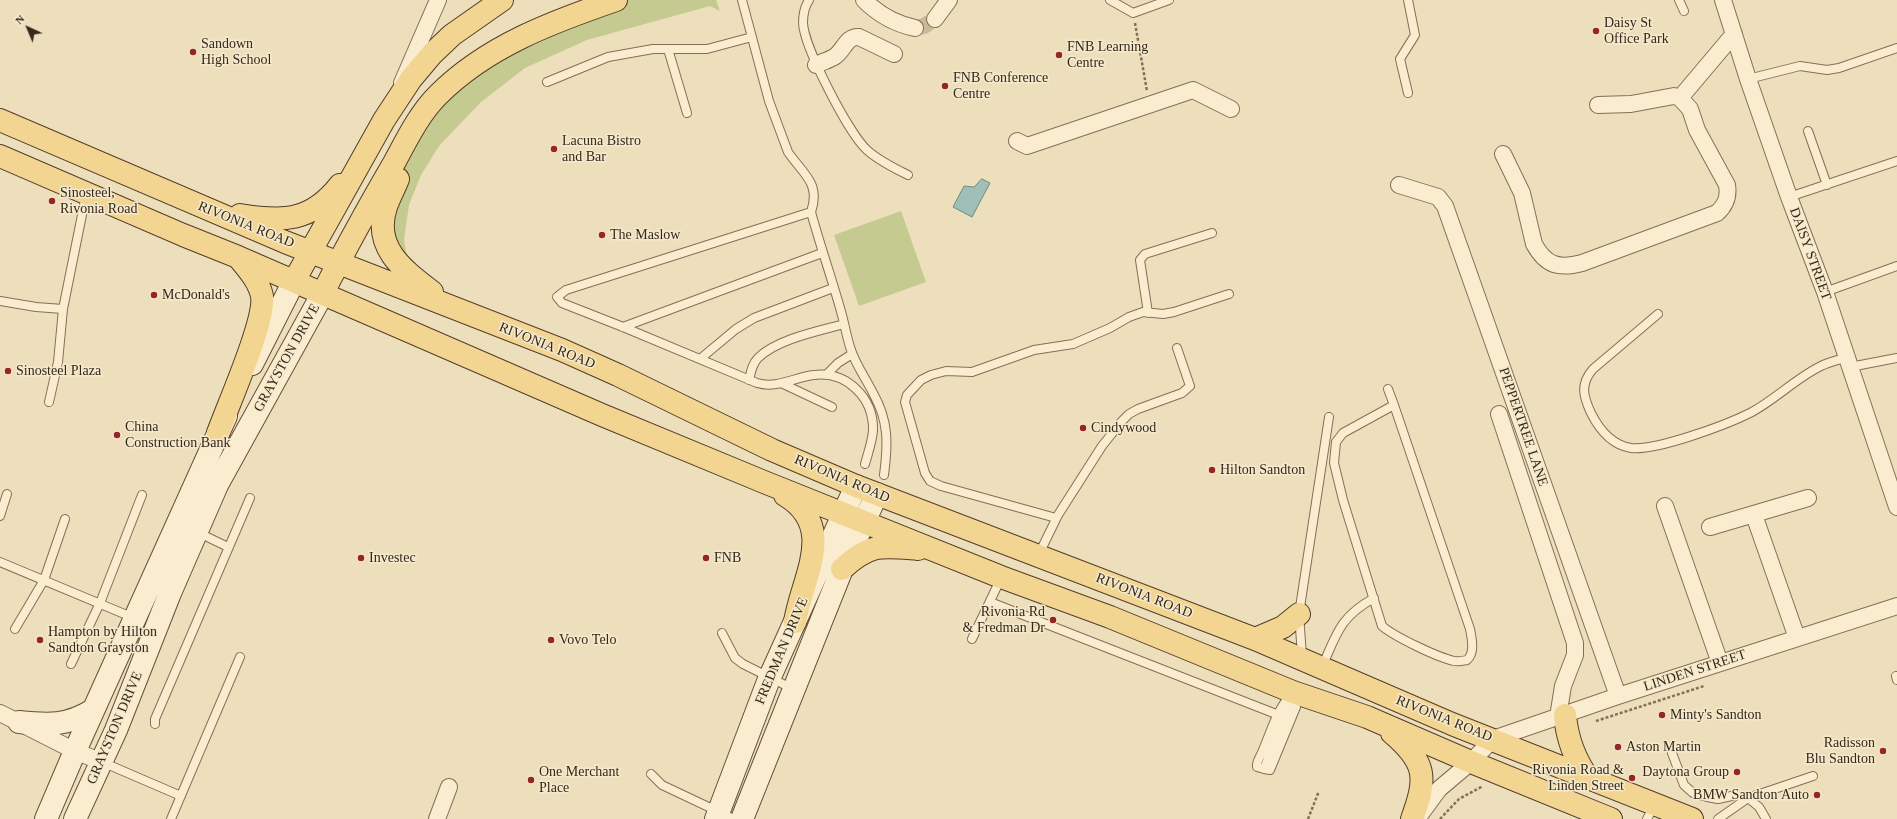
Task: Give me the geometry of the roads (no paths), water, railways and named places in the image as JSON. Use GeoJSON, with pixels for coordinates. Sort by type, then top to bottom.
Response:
{"type":"FeatureCollection","features":[{"type":"Feature","properties":{"kind":"main road","name":"GRAYSTON DRIVE"},"geometry":{"type":"LineString","coordinates":[[46,819],[93,710],[218,433],[294,281],[365,156],[390,108],[432,54],[461,28],[502,0]]}},
{"type":"Feature","properties":{"kind":"main road","name":"GRAYSTON DRIVE"},"geometry":{"type":"LineString","coordinates":[[75,819],[116,730],[170,593],[232,457],[402,147],[428,106],[438,94],[464,73],[512,41],[547,24],[616,0]]}},
{"type":"Feature","properties":{"kind":"main road"},"geometry":{"type":"LineString","coordinates":[[428,106],[386,208],[384,233],[387,246],[399,265],[450,306]]}},
{"type":"Feature","properties":{"kind":"main road","name":"RIVONIA ROAD"},"geometry":{"type":"LineString","coordinates":[[0,120],[311,252],[562,350],[611,372],[772,450],[856,486],[880,484],[1038,557],[1137,593],[1255,639],[1588,778],[1651,812],[1692,819]]}},
{"type":"Feature","properties":{"kind":"main road","name":"RIVONIA ROAD"},"geometry":{"type":"LineString","coordinates":[[0,156],[87,192],[183,235],[323,293],[602,415],[764,482],[1001,577],[1125,624],[1293,692],[1366,717],[1611,819]]}},
{"type":"Feature","properties":{"kind":"main road"},"geometry":{"type":"LineString","coordinates":[[209,210],[267,218],[300,216],[324,202],[365,156]]}},
{"type":"Feature","properties":{"kind":"main road"},"geometry":{"type":"LineString","coordinates":[[218,433],[253,340],[262,307],[258,286],[238,257]]}},
{"type":"Feature","properties":{"kind":"main road"},"geometry":{"type":"LineString","coordinates":[[764,482],[789,498],[803,511],[810,524],[814,538],[812,558],[797,606],[794,622]]}},
{"type":"Feature","properties":{"kind":"main road","name":"FREDMAN DRIVE"},"geometry":{"type":"LineString","coordinates":[[742,819],[842,569],[880,484]]}},
{"type":"Feature","properties":{"kind":"main road","name":"FREDMAN DRIVE"},"geometry":{"type":"LineString","coordinates":[[723,816],[769,679],[856,486]]}},
{"type":"Feature","properties":{"kind":"main road"},"geometry":{"type":"LineString","coordinates":[[842,569],[857,555],[872,548],[935,550]]}},
{"type":"Feature","properties":{"kind":"main road"},"geometry":{"type":"LineString","coordinates":[[1125,624],[1137,593]]}},
{"type":"Feature","properties":{"kind":"main road"},"geometry":{"type":"LineString","coordinates":[[1255,639],[1283,627],[1299,614]]}},
{"type":"Feature","properties":{"kind":"main road"},"geometry":{"type":"LineString","coordinates":[[19,722],[56,724],[70,722],[93,710]]}},
{"type":"Feature","properties":{"kind":"main road"},"geometry":{"type":"LineString","coordinates":[[1562,716],[1573,754],[1588,778]]}},
{"type":"Feature","properties":{"kind":"main road"},"geometry":{"type":"LineString","coordinates":[[1366,717],[1396,737],[1408,748],[1418,764],[1422,784],[1421,794],[1412,819]]}},
{"type":"Feature","properties":{"kind":"street"},"geometry":{"type":"LineString","coordinates":[[390,108],[438,0]]}},
{"type":"Feature","properties":{"kind":"street"},"geometry":{"type":"LineString","coordinates":[[864,0],[878,12],[891,20],[916,28]]}},
{"type":"Feature","properties":{"kind":"street"},"geometry":{"type":"LineString","coordinates":[[935,19],[949,0]]}},
{"type":"Feature","properties":{"kind":"street","name":"DAISY STREET"},"geometry":{"type":"LineString","coordinates":[[1723,0],[1748,79],[1789,197],[1825,292],[1897,507]]}},
{"type":"Feature","properties":{"kind":"street"},"geometry":{"type":"LineString","coordinates":[[1680,98],[1734,34]]}},
{"type":"Feature","properties":{"kind":"street"},"geometry":{"type":"LineString","coordinates":[[816,65],[835,56],[849,40],[855,36],[859,36],[894,54]]}},
{"type":"Feature","properties":{"kind":"street"},"geometry":{"type":"LineString","coordinates":[[1028,146],[1150,103],[1193,90],[1231,109]]}},
{"type":"Feature","properties":{"kind":"street"},"geometry":{"type":"LineString","coordinates":[[1504,154],[1522,193],[1534,244],[1553,265],[1563,266],[1582,263],[1717,213],[1725,206],[1728,193],[1727,185],[1697,130],[1690,109],[1680,98],[1670,96],[1631,104],[1598,104]]}},
{"type":"Feature","properties":{"kind":"street"},"geometry":{"type":"LineString","coordinates":[[1150,103],[1171,108]]}},
{"type":"Feature","properties":{"kind":"street"},"geometry":{"type":"LineString","coordinates":[[1090,124],[1105,131]]}},
{"type":"Feature","properties":{"kind":"street","name":"PEPPERTREE LANE"},"geometry":{"type":"LineString","coordinates":[[1400,185],[1438,198],[1445,206],[1618,696]]}},
{"type":"Feature","properties":{"kind":"street"},"geometry":{"type":"LineString","coordinates":[[1499,414],[1575,643],[1575,656],[1563,686],[1562,716]]}},
{"type":"Feature","properties":{"kind":"street"},"geometry":{"type":"LineString","coordinates":[[1710,527],[1808,498]]}},
{"type":"Feature","properties":{"kind":"street"},"geometry":{"type":"LineString","coordinates":[[1665,506],[1720,663]]}},
{"type":"Feature","properties":{"kind":"street"},"geometry":{"type":"LineString","coordinates":[[1754,515],[1797,638]]}},
{"type":"Feature","properties":{"kind":"street","name":"LINDEN STREET"},"geometry":{"type":"LineString","coordinates":[[1493,739],[1618,696],[1897,606]]}},
{"type":"Feature","properties":{"kind":"street"},"geometry":{"type":"LineString","coordinates":[[0,713],[75,751],[102,762]]}},
{"type":"Feature","properties":{"kind":"street"},"geometry":{"type":"LineString","coordinates":[[1417,819],[1439,789],[1471,762],[1493,739]]}},
{"type":"Feature","properties":{"kind":"street"},"geometry":{"type":"LineString","coordinates":[[437,819],[450,787]]}},
{"type":"Feature","properties":{"kind":"lane"},"geometry":{"type":"LineString","coordinates":[[742,0],[769,101],[788,152],[792,160],[806,173],[813,188],[813,204],[810,212],[834,288],[852,354],[878,402],[885,422],[888,446],[880,484]]}},
{"type":"Feature","properties":{"kind":"lane"},"geometry":{"type":"LineString","coordinates":[[809,0],[805,5],[803,22],[806,40],[816,65],[860,144],[878,159],[908,175]]}},
{"type":"Feature","properties":{"kind":"lane"},"geometry":{"type":"LineString","coordinates":[[1110,0],[1133,13],[1169,0]]}},
{"type":"Feature","properties":{"kind":"lane"},"geometry":{"type":"LineString","coordinates":[[1408,0],[1415,35],[1400,59],[1408,93]]}},
{"type":"Feature","properties":{"kind":"lane"},"geometry":{"type":"LineString","coordinates":[[1679,0],[1684,12]]}},
{"type":"Feature","properties":{"kind":"lane"},"geometry":{"type":"LineString","coordinates":[[547,82],[608,57],[653,49],[707,49],[752,37]]}},
{"type":"Feature","properties":{"kind":"lane"},"geometry":{"type":"LineString","coordinates":[[1748,79],[1800,66],[1827,70],[1839,68],[1897,48]]}},
{"type":"Feature","properties":{"kind":"lane"},"geometry":{"type":"LineString","coordinates":[[668,49],[687,113]]}},
{"type":"Feature","properties":{"kind":"lane"},"geometry":{"type":"LineString","coordinates":[[1808,131],[1827,185]]}},
{"type":"Feature","properties":{"kind":"lane"},"geometry":{"type":"LineString","coordinates":[[1789,197],[1897,161]]}},
{"type":"Feature","properties":{"kind":"lane"},"geometry":{"type":"LineString","coordinates":[[49,402],[58,362],[62,309],[87,192]]}},
{"type":"Feature","properties":{"kind":"lane"},"geometry":{"type":"LineString","coordinates":[[810,212],[566,290],[557,297],[562,303],[763,385],[781,383],[810,375],[826,375],[842,378],[860,392],[869,409],[873,432],[865,464]]}},
{"type":"Feature","properties":{"kind":"lane"},"geometry":{"type":"LineString","coordinates":[[1148,313],[1140,260],[1145,254],[1212,233]]}},
{"type":"Feature","properties":{"kind":"lane"},"geometry":{"type":"LineString","coordinates":[[623,327],[822,253]]}},
{"type":"Feature","properties":{"kind":"lane"},"geometry":{"type":"LineString","coordinates":[[1825,292],[1897,266]]}},
{"type":"Feature","properties":{"kind":"lane"},"geometry":{"type":"LineString","coordinates":[[700,359],[736,329],[754,318],[834,288]]}},
{"type":"Feature","properties":{"kind":"lane"},"geometry":{"type":"LineString","coordinates":[[1056,518],[941,486],[930,481],[925,473],[905,402],[907,395],[922,380],[931,375],[946,371],[972,372],[1034,350],[1073,344],[1110,328],[1129,317],[1148,313],[1163,314],[1174,312],[1229,294]]}},
{"type":"Feature","properties":{"kind":"lane"},"geometry":{"type":"LineString","coordinates":[[0,301],[62,309]]}},
{"type":"Feature","properties":{"kind":"lane"},"geometry":{"type":"LineString","coordinates":[[1658,314],[1593,369],[1587,376],[1584,384],[1585,401],[1594,419],[1612,441],[1631,448],[1654,446],[1713,428],[1750,413],[1822,365],[1897,358]]}},
{"type":"Feature","properties":{"kind":"lane"},"geometry":{"type":"LineString","coordinates":[[748,380],[758,358],[773,348],[793,339],[844,324]]}},
{"type":"Feature","properties":{"kind":"lane"},"geometry":{"type":"LineString","coordinates":[[1038,557],[1056,518],[1102,446],[1129,414],[1182,393],[1190,386],[1178,348]]}},
{"type":"Feature","properties":{"kind":"lane"},"geometry":{"type":"LineString","coordinates":[[826,375],[838,362],[852,354]]}},
{"type":"Feature","properties":{"kind":"lane"},"geometry":{"type":"LineString","coordinates":[[781,383],[832,407]]}},
{"type":"Feature","properties":{"kind":"lane"},"geometry":{"type":"LineString","coordinates":[[1388,389],[1394,405],[1470,629],[1473,640],[1469,659],[1455,661],[1391,632],[1380,622],[1374,598],[1343,500],[1334,463],[1336,442],[1344,433],[1394,405]]}},
{"type":"Feature","properties":{"kind":"lane"},"geometry":{"type":"LineString","coordinates":[[1312,664],[1299,614],[1329,417]]}},
{"type":"Feature","properties":{"kind":"lane"},"geometry":{"type":"LineString","coordinates":[[0,516],[7,494]]}},
{"type":"Feature","properties":{"kind":"lane"},"geometry":{"type":"LineString","coordinates":[[71,664],[100,604],[142,495]]}},
{"type":"Feature","properties":{"kind":"lane"},"geometry":{"type":"LineString","coordinates":[[155,724],[155,719],[250,498]]}},
{"type":"Feature","properties":{"kind":"lane"},"geometry":{"type":"LineString","coordinates":[[15,630],[44,580],[66,519]]}},
{"type":"Feature","properties":{"kind":"lane"},"geometry":{"type":"LineString","coordinates":[[197,532],[228,547]]}},
{"type":"Feature","properties":{"kind":"lane"},"geometry":{"type":"LineString","coordinates":[[0,562],[134,618]]}},
{"type":"Feature","properties":{"kind":"lane"},"geometry":{"type":"LineString","coordinates":[[972,639],[1001,577]]}},
{"type":"Feature","properties":{"kind":"lane"},"geometry":{"type":"LineString","coordinates":[[1312,664],[1346,619],[1358,607],[1374,598]]}},
{"type":"Feature","properties":{"kind":"lane"},"geometry":{"type":"LineString","coordinates":[[990,602],[1276,714]]}},
{"type":"Feature","properties":{"kind":"lane"},"geometry":{"type":"LineString","coordinates":[[722,633],[735,658],[769,679],[794,690]]}},
{"type":"Feature","properties":{"kind":"lane"},"geometry":{"type":"LineString","coordinates":[[172,819],[240,657]]}},
{"type":"Feature","properties":{"kind":"lane"},"geometry":{"type":"LineString","coordinates":[[1293,692],[1264,769],[1257,767],[1256,764],[1276,714],[1293,692]]}},
{"type":"Feature","properties":{"kind":"lane"},"geometry":{"type":"LineString","coordinates":[[1672,753],[1684,785],[1693,793],[1718,799],[1736,796],[1748,798],[1759,807],[1766,819]]}},
{"type":"Feature","properties":{"kind":"lane"},"geometry":{"type":"LineString","coordinates":[[102,762],[181,796]]}},
{"type":"Feature","properties":{"kind":"lane"},"geometry":{"type":"LineString","coordinates":[[651,774],[662,786],[723,816]]}},
{"type":"Feature","properties":{"kind":"lane"},"geometry":{"type":"LineString","coordinates":[[1718,819],[1748,798],[1813,776]]}},
{"type":"Feature","properties":{"kind":"water"},"geometry":{"type":"Polygon","coordinates":[[[982,179],[990,183],[972,217],[953,207],[964,186],[974,187],[982,179]]]}},
{"type":"Feature","properties":{"kind":"tunnel"},"geometry":{"type":"LineString","coordinates":[[915,28],[924,26],[935,19]]}},
{"type":"Feature","properties":{"kind":"place","name":"Daisy St Office Park"},"geometry":{"type":"Point","coordinates":[1596,31]}},
{"type":"Feature","properties":{"kind":"place","name":"Sandown High School"},"geometry":{"type":"Point","coordinates":[193,52]}},
{"type":"Feature","properties":{"kind":"place","name":"FNB Learning Centre"},"geometry":{"type":"Point","coordinates":[1059,55]}},
{"type":"Feature","properties":{"kind":"place","name":"FNB Conference Centre"},"geometry":{"type":"Point","coordinates":[945,86]}},
{"type":"Feature","properties":{"kind":"place","name":"Lacuna Bistro and Bar"},"geometry":{"type":"Point","coordinates":[554,149]}},
{"type":"Feature","properties":{"kind":"place","name":"Sinosteel, Rivonia Road"},"geometry":{"type":"Point","coordinates":[52,201]}},
{"type":"Feature","properties":{"kind":"place","name":"The Maslow"},"geometry":{"type":"Point","coordinates":[602,235]}},
{"type":"Feature","properties":{"kind":"place","name":"McDonald's"},"geometry":{"type":"Point","coordinates":[154,295]}},
{"type":"Feature","properties":{"kind":"place","name":"Sinosteel Plaza"},"geometry":{"type":"Point","coordinates":[8,371]}},
{"type":"Feature","properties":{"kind":"place","name":"Cindywood"},"geometry":{"type":"Point","coordinates":[1083,428]}},
{"type":"Feature","properties":{"kind":"place","name":"China Construction Bank"},"geometry":{"type":"Point","coordinates":[117,435]}},
{"type":"Feature","properties":{"kind":"place","name":"Hilton Sandton"},"geometry":{"type":"Point","coordinates":[1212,470]}},
{"type":"Feature","properties":{"kind":"place","name":"Investec"},"geometry":{"type":"Point","coordinates":[361,558]}},
{"type":"Feature","properties":{"kind":"place","name":"FNB"},"geometry":{"type":"Point","coordinates":[706,558]}},
{"type":"Feature","properties":{"kind":"place","name":"Rivonia Rd & Fredman Dr"},"geometry":{"type":"Point","coordinates":[1053,620]}},
{"type":"Feature","properties":{"kind":"place","name":"Hampton by Hilton Sandton Grayston"},"geometry":{"type":"Point","coordinates":[40,640]}},
{"type":"Feature","properties":{"kind":"place","name":"Vovo Telo"},"geometry":{"type":"Point","coordinates":[551,640]}},
{"type":"Feature","properties":{"kind":"place","name":"Minty's Sandton"},"geometry":{"type":"Point","coordinates":[1662,715]}},
{"type":"Feature","properties":{"kind":"place","name":"Aston Martin"},"geometry":{"type":"Point","coordinates":[1618,747]}},
{"type":"Feature","properties":{"kind":"place","name":"Radisson Blu Sandton"},"geometry":{"type":"Point","coordinates":[1883,751]}},
{"type":"Feature","properties":{"kind":"place","name":"Daytona Group"},"geometry":{"type":"Point","coordinates":[1737,772]}},
{"type":"Feature","properties":{"kind":"place","name":"Rivonia Road & Linden Street"},"geometry":{"type":"Point","coordinates":[1632,778]}},
{"type":"Feature","properties":{"kind":"place","name":"One Merchant Place"},"geometry":{"type":"Point","coordinates":[531,780]}},
{"type":"Feature","properties":{"kind":"place","name":"BMW Sandton Auto"},"geometry":{"type":"Point","coordinates":[1817,795]}}]}
